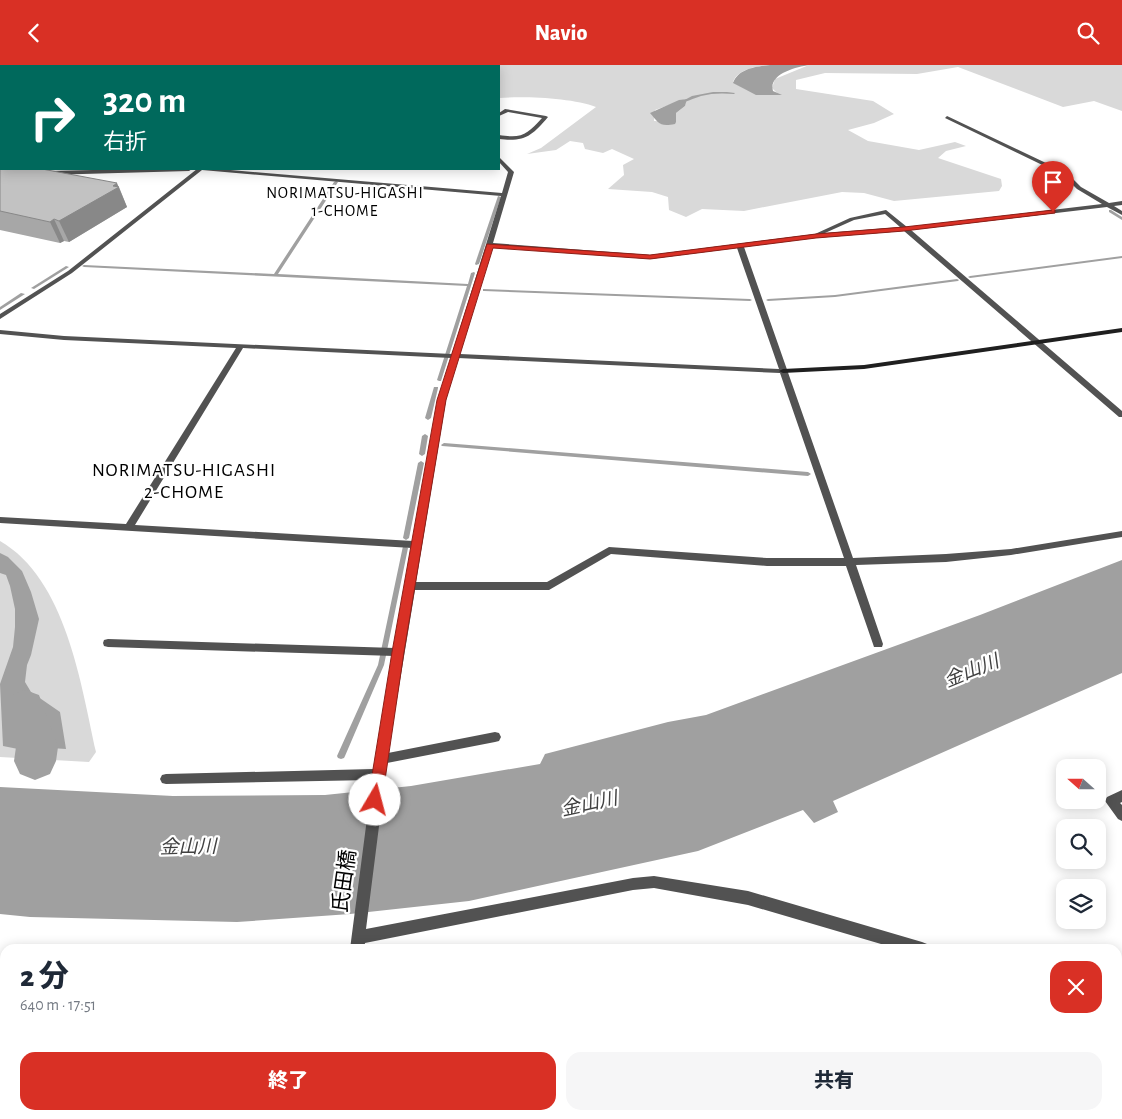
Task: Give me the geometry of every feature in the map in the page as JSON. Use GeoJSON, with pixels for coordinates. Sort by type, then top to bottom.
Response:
{"type":"FeatureCollection","features":[{"type":"Feature","properties":{"kind":"street"},"geometry":{"type":"LineString","coordinates":[[500,114],[507,110],[546,117],[524,138],[515,140],[500,137]]}},
{"type":"Feature","properties":{"kind":"street"},"geometry":{"type":"LineString","coordinates":[[948,117],[1065,174],[1079,187],[1122,213]]}},
{"type":"Feature","properties":{"kind":"street","name":"氏田橋"},"geometry":{"type":"LineString","coordinates":[[358,938],[378,778],[442,400],[511,172],[500,160]]}},
{"type":"Feature","properties":{"kind":"street"},"geometry":{"type":"LineString","coordinates":[[37,172],[138,170]]}},
{"type":"Feature","properties":{"kind":"street"},"geometry":{"type":"LineString","coordinates":[[0,317],[70,272],[201,170]]}},
{"type":"Feature","properties":{"kind":"street"},"geometry":{"type":"LineString","coordinates":[[214,170],[301,177],[310,173],[504,195]]}},
{"type":"Feature","properties":{"kind":"street"},"geometry":{"type":"LineString","coordinates":[[490,245],[650,257],[816,236],[904,229],[1122,203]]}},
{"type":"Feature","properties":{"kind":"street"},"geometry":{"type":"LineString","coordinates":[[816,236],[827,229],[852,219],[886,212],[1122,415]]}},
{"type":"Feature","properties":{"kind":"street"},"geometry":{"type":"LineString","coordinates":[[740,246],[878,644]]}},
{"type":"Feature","properties":{"kind":"street"},"geometry":{"type":"LineString","coordinates":[[0,332],[64,338],[240,347],[783,371],[864,367],[1122,330]]}},
{"type":"Feature","properties":{"kind":"street"},"geometry":{"type":"LineString","coordinates":[[129,527],[240,347]]}},
{"type":"Feature","properties":{"kind":"street"},"geometry":{"type":"LineString","coordinates":[[0,521],[417,545]]}},
{"type":"Feature","properties":{"kind":"street"},"geometry":{"type":"LineString","coordinates":[[410,586],[549,586],[609,550],[766,562],[849,562],[946,558],[1011,552],[1122,534]]}},
{"type":"Feature","properties":{"kind":"street"},"geometry":{"type":"LineString","coordinates":[[108,643],[398,652]]}},
{"type":"Feature","properties":{"kind":"street"},"geometry":{"type":"LineString","coordinates":[[382,759],[495,737]]}},
{"type":"Feature","properties":{"kind":"street"},"geometry":{"type":"LineString","coordinates":[[166,779],[378,778]]}},
{"type":"Feature","properties":{"kind":"street"},"geometry":{"type":"LineString","coordinates":[[1122,795],[1111,801],[1122,815]]}},
{"type":"Feature","properties":{"kind":"street"},"geometry":{"type":"LineString","coordinates":[[358,938],[632,884],[654,882],[748,898],[905,944]]}},
{"type":"Feature","properties":{"kind":"shaded area"},"geometry":{"type":"Polygon","coordinates":[[[500,65],[770,65],[744,71],[733,82],[749,91],[765,95],[777,93],[772,88],[775,79],[809,65],[1122,65],[1122,111],[1094,101],[1063,107],[958,67],[917,74],[825,73],[796,80],[796,89],[873,101],[894,114],[874,123],[848,130],[868,141],[919,150],[955,142],[966,146],[946,151],[938,158],[1001,179],[1002,186],[999,191],[894,201],[864,193],[842,192],[744,211],[702,209],[686,217],[669,210],[668,197],[652,192],[608,189],[624,175],[623,165],[634,159],[612,149],[603,153],[585,149],[583,143],[570,141],[556,150],[527,154],[541,148],[596,107],[549,98],[500,98],[500,65]],[[686,99],[655,110],[654,121],[676,122],[676,113],[685,106],[686,99]]]}},
{"type":"Feature","properties":{"kind":"shaded area"},"geometry":{"type":"Polygon","coordinates":[[[0,541],[22,558],[41,580],[67,635],[84,696],[96,752],[89,762],[0,757],[0,541]]]}},
{"type":"Feature","properties":{"kind":"water"},"geometry":{"type":"Polygon","coordinates":[[[770,65],[809,65],[784,72],[775,80],[773,91],[782,95],[756,95],[733,83],[739,74],[744,71],[770,65]]]}},
{"type":"Feature","properties":{"kind":"water"},"geometry":{"type":"Polygon","coordinates":[[[687,99],[685,106],[676,113],[675,124],[662,124],[650,113],[679,100],[687,99]]]}},
{"type":"Feature","properties":{"kind":"water"},"geometry":{"type":"Polygon","coordinates":[[[0,553],[8,557],[22,571],[39,619],[27,665],[25,682],[31,692],[60,712],[66,749],[51,748],[51,756],[19,754],[18,749],[3,746],[0,684],[13,647],[15,609],[6,575],[0,573],[0,553]]]}},
{"type":"Feature","properties":{"kind":"water"},"geometry":{"type":"Polygon","coordinates":[[[1122,560],[1122,673],[833,801],[838,812],[814,823],[803,810],[698,851],[469,901],[350,914],[237,922],[30,917],[0,914],[0,787],[173,796],[325,795],[411,786],[540,764],[545,754],[668,722],[706,715],[980,615],[1122,560]]]}},
{"type":"Feature","properties":{"kind":"building"},"geometry":{"type":"Polygon","coordinates":[[[0,170],[47,170],[117,183],[113,186],[119,187],[59,221],[54,219],[50,222],[0,211],[0,170]]]}},
{"type":"Feature","properties":{"kind":"waterway"},"geometry":{"type":"LineString","coordinates":[[680,103],[706,94],[734,93]]}},
{"type":"Feature","properties":{"kind":"waterway"},"geometry":{"type":"LineString","coordinates":[[275,275],[336,182]]}},
{"type":"Feature","properties":{"kind":"waterway"},"geometry":{"type":"LineString","coordinates":[[477,264],[499,197]]}},
{"type":"Feature","properties":{"kind":"waterway"},"geometry":{"type":"LineString","coordinates":[[1110,211],[1122,219]]}},
{"type":"Feature","properties":{"kind":"waterway"},"geometry":{"type":"LineString","coordinates":[[970,277],[1122,257]]}},
{"type":"Feature","properties":{"kind":"waterway"},"geometry":{"type":"LineString","coordinates":[[84,266],[469,285]]}},
{"type":"Feature","properties":{"kind":"waterway"},"geometry":{"type":"LineString","coordinates":[[33,288],[67,267]]}},
{"type":"Feature","properties":{"kind":"waterway"},"geometry":{"type":"LineString","coordinates":[[439,380],[473,273]]}},
{"type":"Feature","properties":{"kind":"waterway"},"geometry":{"type":"LineString","coordinates":[[768,300],[835,296],[957,280]]}},
{"type":"Feature","properties":{"kind":"waterway"},"geometry":{"type":"LineString","coordinates":[[484,290],[750,300]]}},
{"type":"Feature","properties":{"kind":"waterway"},"geometry":{"type":"LineString","coordinates":[[0,309],[23,294]]}},
{"type":"Feature","properties":{"kind":"waterway"},"geometry":{"type":"LineString","coordinates":[[428,418],[436,388]]}},
{"type":"Feature","properties":{"kind":"waterway"},"geometry":{"type":"LineString","coordinates":[[422,454],[425,436]]}},
{"type":"Feature","properties":{"kind":"waterway"},"geometry":{"type":"LineString","coordinates":[[444,445],[808,474]]}},
{"type":"Feature","properties":{"kind":"waterway"},"geometry":{"type":"LineString","coordinates":[[406,538],[421,463]]}},
{"type":"Feature","properties":{"kind":"waterway"},"geometry":{"type":"LineString","coordinates":[[341,756],[381,665],[405,548]]}},
{"type":"Feature","properties":{"kind":"waterway","name":"金山川"},"geometry":{"type":"LineString","coordinates":[[25,707],[37,747],[35,761]]}},
{"type":"Feature","properties":{"kind":"district","name":"NORIMATSU-HIGASHI 1-CHOME"},"geometry":{"type":"Point","coordinates":[345,201]}},
{"type":"Feature","properties":{"kind":"district","name":"NORIMATSU-HIGASHI 2-CHOME"},"geometry":{"type":"Point","coordinates":[184,480]}},
{"type":"Feature","properties":{"kind":"route"},"geometry":{"type":"LineString","coordinates":[[375,800],[398,652],[442,400],[490,245],[650,257],[816,236],[904,229],[1053,212]]}}]}
